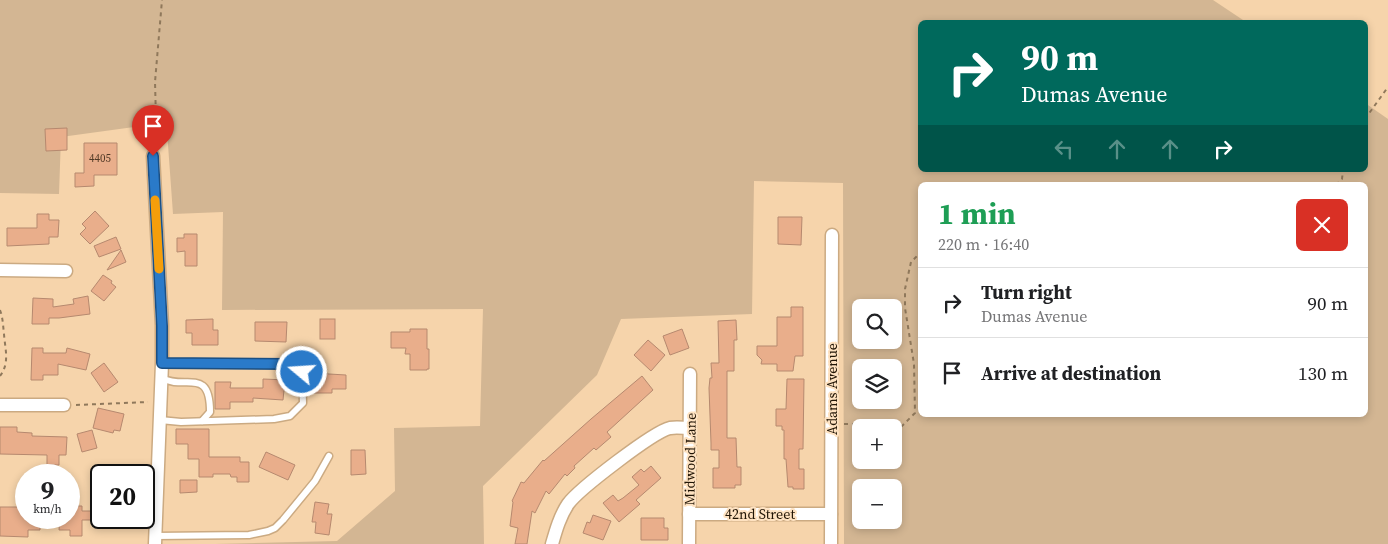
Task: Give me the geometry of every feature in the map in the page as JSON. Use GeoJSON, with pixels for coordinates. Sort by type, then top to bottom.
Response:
{"type":"FeatureCollection","features":[{"type":"Feature","properties":{"kind":"street"},"geometry":{"type":"LineString","coordinates":[[153,156],[162,326],[162,378],[155,540]]}},
{"type":"Feature","properties":{"kind":"street","name":"Adams Avenue"},"geometry":{"type":"LineString","coordinates":[[832,235],[832,544]]}},
{"type":"Feature","properties":{"kind":"street"},"geometry":{"type":"LineString","coordinates":[[0,270],[66,271]]}},
{"type":"Feature","properties":{"kind":"street","name":"Midwood Lane"},"geometry":{"type":"LineString","coordinates":[[689,544],[690,374]]}},
{"type":"Feature","properties":{"kind":"street"},"geometry":{"type":"LineString","coordinates":[[0,405],[64,405]]}},
{"type":"Feature","properties":{"kind":"street"},"geometry":{"type":"LineString","coordinates":[[552,544],[558,523],[569,504],[586,487],[624,456],[650,438],[670,428],[690,428]]}},
{"type":"Feature","properties":{"kind":"street","name":"42nd Street"},"geometry":{"type":"LineString","coordinates":[[689,514],[832,514]]}},
{"type":"Feature","properties":{"kind":"lane"},"geometry":{"type":"LineString","coordinates":[[160,420],[181,422],[274,419],[290,416],[303,403],[302,372],[292,364],[162,363]]}},
{"type":"Feature","properties":{"kind":"lane"},"geometry":{"type":"LineString","coordinates":[[162,378],[170,383],[190,382],[200,384],[207,391],[210,401],[210,412],[202,421]]}},
{"type":"Feature","properties":{"kind":"lane"},"geometry":{"type":"LineString","coordinates":[[155,540],[249,535],[275,528],[315,481],[329,456]]}},
{"type":"Feature","properties":{"kind":"path"},"geometry":{"type":"LineString","coordinates":[[153,156],[156,119],[155,82],[162,0]]}},
{"type":"Feature","properties":{"kind":"path"},"geometry":{"type":"LineString","coordinates":[[1368,115],[1388,87]]}},
{"type":"Feature","properties":{"kind":"path"},"geometry":{"type":"LineString","coordinates":[[902,425],[916,413],[914,364],[905,289],[911,262],[918,255]]}},
{"type":"Feature","properties":{"kind":"path"},"geometry":{"type":"LineString","coordinates":[[0,310],[7,355],[6,365],[0,376]]}},
{"type":"Feature","properties":{"kind":"path"},"geometry":{"type":"LineString","coordinates":[[64,405],[161,402]]}},
{"type":"Feature","properties":{"kind":"path"},"geometry":{"type":"LineString","coordinates":[[832,424],[852,424]]}},
{"type":"Feature","properties":{"kind":"shaded area"},"geometry":{"type":"Polygon","coordinates":[[[0,0],[1213,0],[1243,20],[918,20],[918,172],[1368,172],[1368,105],[1388,119],[1388,544],[844,544],[843,183],[754,181],[752,314],[621,319],[597,375],[483,486],[484,544],[215,544],[337,541],[395,491],[394,428],[480,426],[483,309],[222,310],[223,212],[173,214],[167,131],[134,127],[61,137],[59,194],[0,193],[0,0]]]}},
{"type":"Feature","properties":{"kind":"building"},"geometry":{"type":"Polygon","coordinates":[[[67,128],[67,150],[46,151],[45,129],[67,128]]]}},
{"type":"Feature","properties":{"kind":"building"},"geometry":{"type":"Polygon","coordinates":[[[84,143],[117,143],[117,175],[94,175],[94,186],[75,187],[75,173],[84,173],[84,143]]]}},
{"type":"Feature","properties":{"kind":"building"},"geometry":{"type":"Polygon","coordinates":[[[95,211],[109,226],[90,244],[80,234],[86,228],[82,224],[95,211]]]}},
{"type":"Feature","properties":{"kind":"building"},"geometry":{"type":"Polygon","coordinates":[[[37,214],[49,214],[49,220],[59,220],[58,237],[49,237],[49,244],[7,246],[7,228],[37,228],[37,214]]]}},
{"type":"Feature","properties":{"kind":"building"},"geometry":{"type":"Polygon","coordinates":[[[778,217],[802,217],[801,245],[778,244],[778,217]]]}},
{"type":"Feature","properties":{"kind":"building"},"geometry":{"type":"Polygon","coordinates":[[[184,234],[197,234],[197,266],[185,266],[185,251],[177,252],[177,238],[184,238],[184,234]]]}},
{"type":"Feature","properties":{"kind":"building"},"geometry":{"type":"Polygon","coordinates":[[[116,237],[121,249],[99,257],[94,246],[116,237]]]}},
{"type":"Feature","properties":{"kind":"building"},"geometry":{"type":"Polygon","coordinates":[[[121,250],[126,262],[107,270],[121,250]]]}},
{"type":"Feature","properties":{"kind":"building"},"geometry":{"type":"Polygon","coordinates":[[[103,275],[112,281],[111,283],[116,287],[104,301],[91,291],[103,275]]]}},
{"type":"Feature","properties":{"kind":"building"},"geometry":{"type":"Polygon","coordinates":[[[88,296],[90,314],[49,318],[49,324],[32,324],[33,298],[53,299],[53,307],[74,304],[73,299],[88,296]]]}},
{"type":"Feature","properties":{"kind":"building"},"geometry":{"type":"Polygon","coordinates":[[[791,307],[803,307],[803,356],[795,356],[793,371],[777,371],[777,364],[761,364],[762,360],[757,355],[757,346],[777,346],[777,317],[791,317],[791,307]]]}},
{"type":"Feature","properties":{"kind":"building"},"geometry":{"type":"Polygon","coordinates":[[[213,319],[213,330],[218,330],[218,345],[192,345],[192,333],[186,333],[186,320],[213,319]]]}},
{"type":"Feature","properties":{"kind":"building"},"geometry":{"type":"Polygon","coordinates":[[[320,319],[335,319],[335,339],[320,339],[320,319]]]}},
{"type":"Feature","properties":{"kind":"building"},"geometry":{"type":"Polygon","coordinates":[[[736,320],[737,340],[734,340],[734,371],[727,371],[727,438],[736,438],[737,467],[741,467],[741,485],[735,485],[735,488],[713,488],[713,468],[719,468],[719,450],[711,450],[709,388],[710,378],[712,378],[711,363],[719,363],[718,321],[736,320]]]}},
{"type":"Feature","properties":{"kind":"building"},"geometry":{"type":"Polygon","coordinates":[[[255,322],[287,322],[286,342],[255,341],[255,322]]]}},
{"type":"Feature","properties":{"kind":"building"},"geometry":{"type":"Polygon","coordinates":[[[410,329],[427,329],[429,369],[427,370],[410,370],[410,354],[405,354],[406,348],[391,348],[391,332],[410,332],[410,329]]]}},
{"type":"Feature","properties":{"kind":"building"},"geometry":{"type":"Polygon","coordinates":[[[682,329],[689,348],[670,355],[663,336],[682,329]]]}},
{"type":"Feature","properties":{"kind":"building"},"geometry":{"type":"Polygon","coordinates":[[[648,340],[665,355],[651,371],[634,355],[648,340]]]}},
{"type":"Feature","properties":{"kind":"building"},"geometry":{"type":"Polygon","coordinates":[[[32,348],[43,348],[43,353],[66,353],[67,348],[90,354],[86,370],[58,364],[58,375],[43,375],[43,380],[31,380],[32,348]]]}},
{"type":"Feature","properties":{"kind":"building"},"geometry":{"type":"Polygon","coordinates":[[[104,363],[118,382],[104,392],[91,373],[104,363]]]}},
{"type":"Feature","properties":{"kind":"building"},"geometry":{"type":"Polygon","coordinates":[[[312,373],[346,375],[346,389],[332,389],[332,393],[311,393],[312,373]]]}},
{"type":"Feature","properties":{"kind":"building"},"geometry":{"type":"Polygon","coordinates":[[[642,376],[653,390],[607,432],[611,437],[596,450],[594,448],[574,466],[575,468],[567,476],[565,474],[549,494],[546,491],[535,513],[532,511],[527,544],[515,544],[518,528],[510,526],[512,501],[521,482],[524,483],[543,460],[642,376]]]}},
{"type":"Feature","properties":{"kind":"building"},"geometry":{"type":"Polygon","coordinates":[[[263,379],[287,380],[283,400],[253,398],[253,402],[230,402],[230,409],[215,409],[215,382],[231,382],[230,388],[263,388],[263,379]]]}},
{"type":"Feature","properties":{"kind":"building"},"geometry":{"type":"Polygon","coordinates":[[[787,379],[804,379],[803,449],[799,449],[799,469],[804,469],[804,489],[788,487],[786,459],[784,459],[784,430],[782,430],[782,426],[776,426],[776,409],[786,409],[787,379]]]}},
{"type":"Feature","properties":{"kind":"building"},"geometry":{"type":"Polygon","coordinates":[[[98,408],[124,414],[120,431],[114,430],[113,433],[93,428],[98,408]]]}},
{"type":"Feature","properties":{"kind":"building"},"geometry":{"type":"Polygon","coordinates":[[[0,427],[17,427],[17,432],[32,433],[32,436],[67,437],[66,455],[59,455],[59,464],[47,464],[47,455],[0,454],[0,427]]]}},
{"type":"Feature","properties":{"kind":"building"},"geometry":{"type":"Polygon","coordinates":[[[176,429],[209,429],[209,457],[240,457],[240,462],[249,462],[249,482],[237,482],[237,477],[231,477],[230,474],[213,474],[213,477],[199,477],[199,459],[188,459],[188,444],[176,444],[176,429]]]}},
{"type":"Feature","properties":{"kind":"building"},"geometry":{"type":"Polygon","coordinates":[[[92,430],[97,448],[82,452],[77,434],[92,430]]]}},
{"type":"Feature","properties":{"kind":"building"},"geometry":{"type":"Polygon","coordinates":[[[351,450],[365,450],[366,474],[351,475],[351,450]]]}},
{"type":"Feature","properties":{"kind":"building"},"geometry":{"type":"Polygon","coordinates":[[[266,452],[295,465],[288,480],[259,467],[266,452]]]}},
{"type":"Feature","properties":{"kind":"building"},"geometry":{"type":"Polygon","coordinates":[[[651,466],[661,478],[636,500],[640,504],[619,522],[603,503],[613,495],[618,501],[623,498],[639,485],[632,477],[641,469],[644,472],[651,466]]]}},
{"type":"Feature","properties":{"kind":"building"},"geometry":{"type":"Polygon","coordinates":[[[180,480],[197,480],[197,492],[180,493],[180,480]]]}},
{"type":"Feature","properties":{"kind":"building"},"geometry":{"type":"Polygon","coordinates":[[[315,502],[329,504],[327,514],[332,514],[329,535],[315,533],[316,522],[312,522],[315,502]]]}},
{"type":"Feature","properties":{"kind":"building"},"geometry":{"type":"Polygon","coordinates":[[[80,506],[82,506],[82,511],[90,511],[90,520],[82,520],[82,536],[70,536],[70,530],[59,530],[80,529],[80,506]]]}},
{"type":"Feature","properties":{"kind":"building"},"geometry":{"type":"Polygon","coordinates":[[[0,507],[15,507],[15,529],[40,530],[28,530],[28,537],[0,536],[0,507]]]}},
{"type":"Feature","properties":{"kind":"building"},"geometry":{"type":"Polygon","coordinates":[[[593,515],[611,521],[603,540],[583,533],[587,522],[590,523],[593,515]]]}},
{"type":"Feature","properties":{"kind":"building"},"geometry":{"type":"Polygon","coordinates":[[[641,518],[664,518],[664,528],[668,528],[668,540],[641,540],[641,518]]]}},
{"type":"Feature","properties":{"kind":"slow traffic"},"geometry":{"type":"LineString","coordinates":[[155,200],[159,269]]}},
{"type":"Feature","properties":{"kind":"route"},"geometry":{"type":"LineString","coordinates":[[153,156],[162,326],[162,363],[292,364],[302,372]]}}]}
